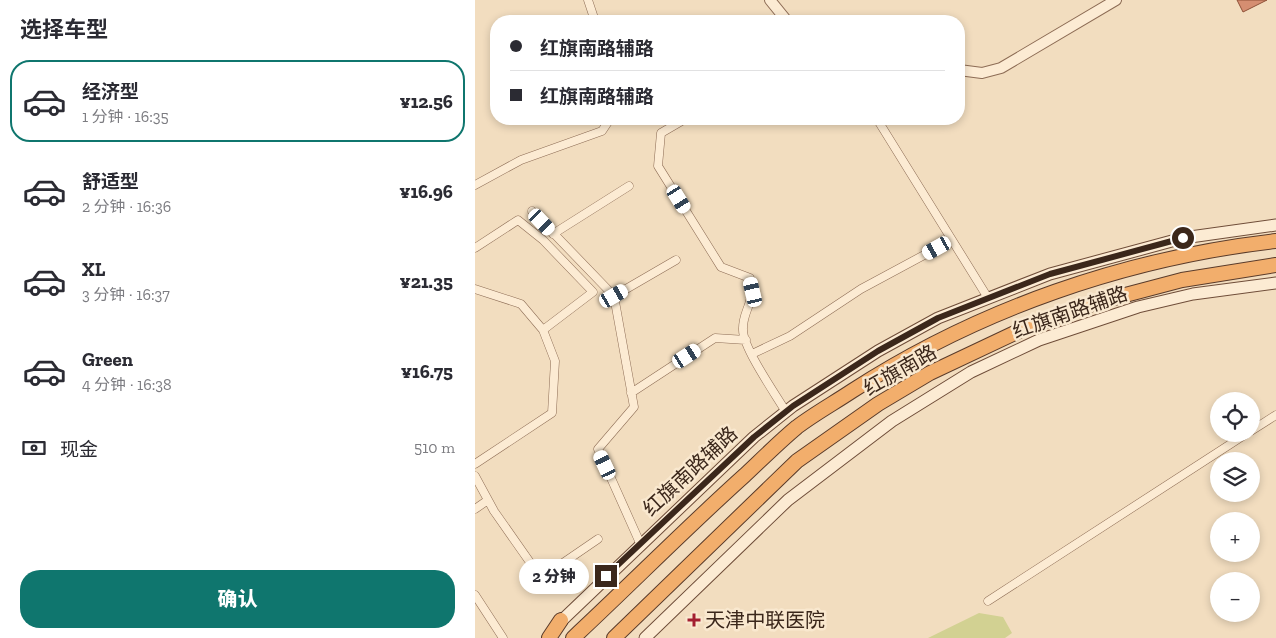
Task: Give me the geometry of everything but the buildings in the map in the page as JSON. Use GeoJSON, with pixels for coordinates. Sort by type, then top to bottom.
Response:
{"type":"FeatureCollection","features":[{"type":"Feature","properties":{"kind":"highway","name":"红旗南路"},"geometry":{"type":"LineString","coordinates":[[573,638],[798,426],[886,369],[933,343],[1005,311],[1053,293],[1171,258],[1232,246],[1276,241]]}},
{"type":"Feature","properties":{"kind":"highway","name":"红旗南路"},"geometry":{"type":"LineString","coordinates":[[614,638],[797,461],[878,404],[931,373],[1021,330],[1095,303],[1182,280],[1276,264]]}},
{"type":"Feature","properties":{"kind":"highway"},"geometry":{"type":"LineString","coordinates":[[549,638],[561,620]]}},
{"type":"Feature","properties":{"kind":"main road","name":"红旗南路辅路"},"geometry":{"type":"LineString","coordinates":[[543,638],[754,437],[786,412],[878,351],[938,318],[1050,274],[1151,245],[1276,224]]}},
{"type":"Feature","properties":{"kind":"main road","name":"红旗南路辅路"},"geometry":{"type":"LineString","coordinates":[[645,638],[788,500],[892,421],[971,372],[1039,340],[1138,307],[1193,294],[1276,283]]}},
{"type":"Feature","properties":{"kind":"street"},"geometry":{"type":"LineString","coordinates":[[588,0],[593,15]]}},
{"type":"Feature","properties":{"kind":"street"},"geometry":{"type":"LineString","coordinates":[[770,0],[782,15]]}},
{"type":"Feature","properties":{"kind":"street"},"geometry":{"type":"LineString","coordinates":[[965,71],[982,72],[1001,68],[1116,0]]}},
{"type":"Feature","properties":{"kind":"street"},"geometry":{"type":"LineString","coordinates":[[475,185],[521,160],[602,130],[606,125]]}},
{"type":"Feature","properties":{"kind":"street"},"geometry":{"type":"LineString","coordinates":[[675,125],[661,133],[658,166],[721,267],[750,278],[753,292],[743,330],[745,340],[751,354],[786,412]]}},
{"type":"Feature","properties":{"kind":"street"},"geometry":{"type":"LineString","coordinates":[[881,125],[988,298]]}},
{"type":"Feature","properties":{"kind":"street"},"geometry":{"type":"LineString","coordinates":[[553,234],[629,186]]}},
{"type":"Feature","properties":{"kind":"street"},"geometry":{"type":"LineString","coordinates":[[532,212],[614,296],[634,408],[598,450],[640,544]]}},
{"type":"Feature","properties":{"kind":"street"},"geometry":{"type":"LineString","coordinates":[[475,248],[519,220],[543,240],[593,292],[543,330]]}},
{"type":"Feature","properties":{"kind":"street"},"geometry":{"type":"LineString","coordinates":[[751,354],[791,336],[861,289],[952,240]]}},
{"type":"Feature","properties":{"kind":"street"},"geometry":{"type":"LineString","coordinates":[[614,296],[676,260]]}},
{"type":"Feature","properties":{"kind":"street"},"geometry":{"type":"LineString","coordinates":[[475,289],[521,304],[543,330],[555,361],[552,412],[475,464]]}},
{"type":"Feature","properties":{"kind":"street"},"geometry":{"type":"LineString","coordinates":[[631,393],[715,338],[745,340]]}},
{"type":"Feature","properties":{"kind":"street"},"geometry":{"type":"LineString","coordinates":[[1260,425],[1276,415]]}},
{"type":"Feature","properties":{"kind":"street"},"geometry":{"type":"LineString","coordinates":[[988,601],[1235,442]]}},
{"type":"Feature","properties":{"kind":"street"},"geometry":{"type":"LineString","coordinates":[[475,476],[487,500],[541,578],[598,539]]}},
{"type":"Feature","properties":{"kind":"street"},"geometry":{"type":"LineString","coordinates":[[475,508],[487,500]]}},
{"type":"Feature","properties":{"kind":"street"},"geometry":{"type":"LineString","coordinates":[[475,595],[503,638]]}},
{"type":"Feature","properties":{"kind":"shaded area"},"geometry":{"type":"Polygon","coordinates":[[[979,613],[1003,617],[1012,633],[1005,638],[928,638],[979,613]]]}},
{"type":"Feature","properties":{"kind":"place","name":"天津中联医院"},"geometry":{"type":"Point","coordinates":[694,620]}},
{"type":"Feature","properties":{"kind":"route"},"geometry":{"type":"LineString","coordinates":[[606,576],[754,437],[793,406],[878,351],[938,318],[1050,274],[1151,245],[1183,238]]}}]}
